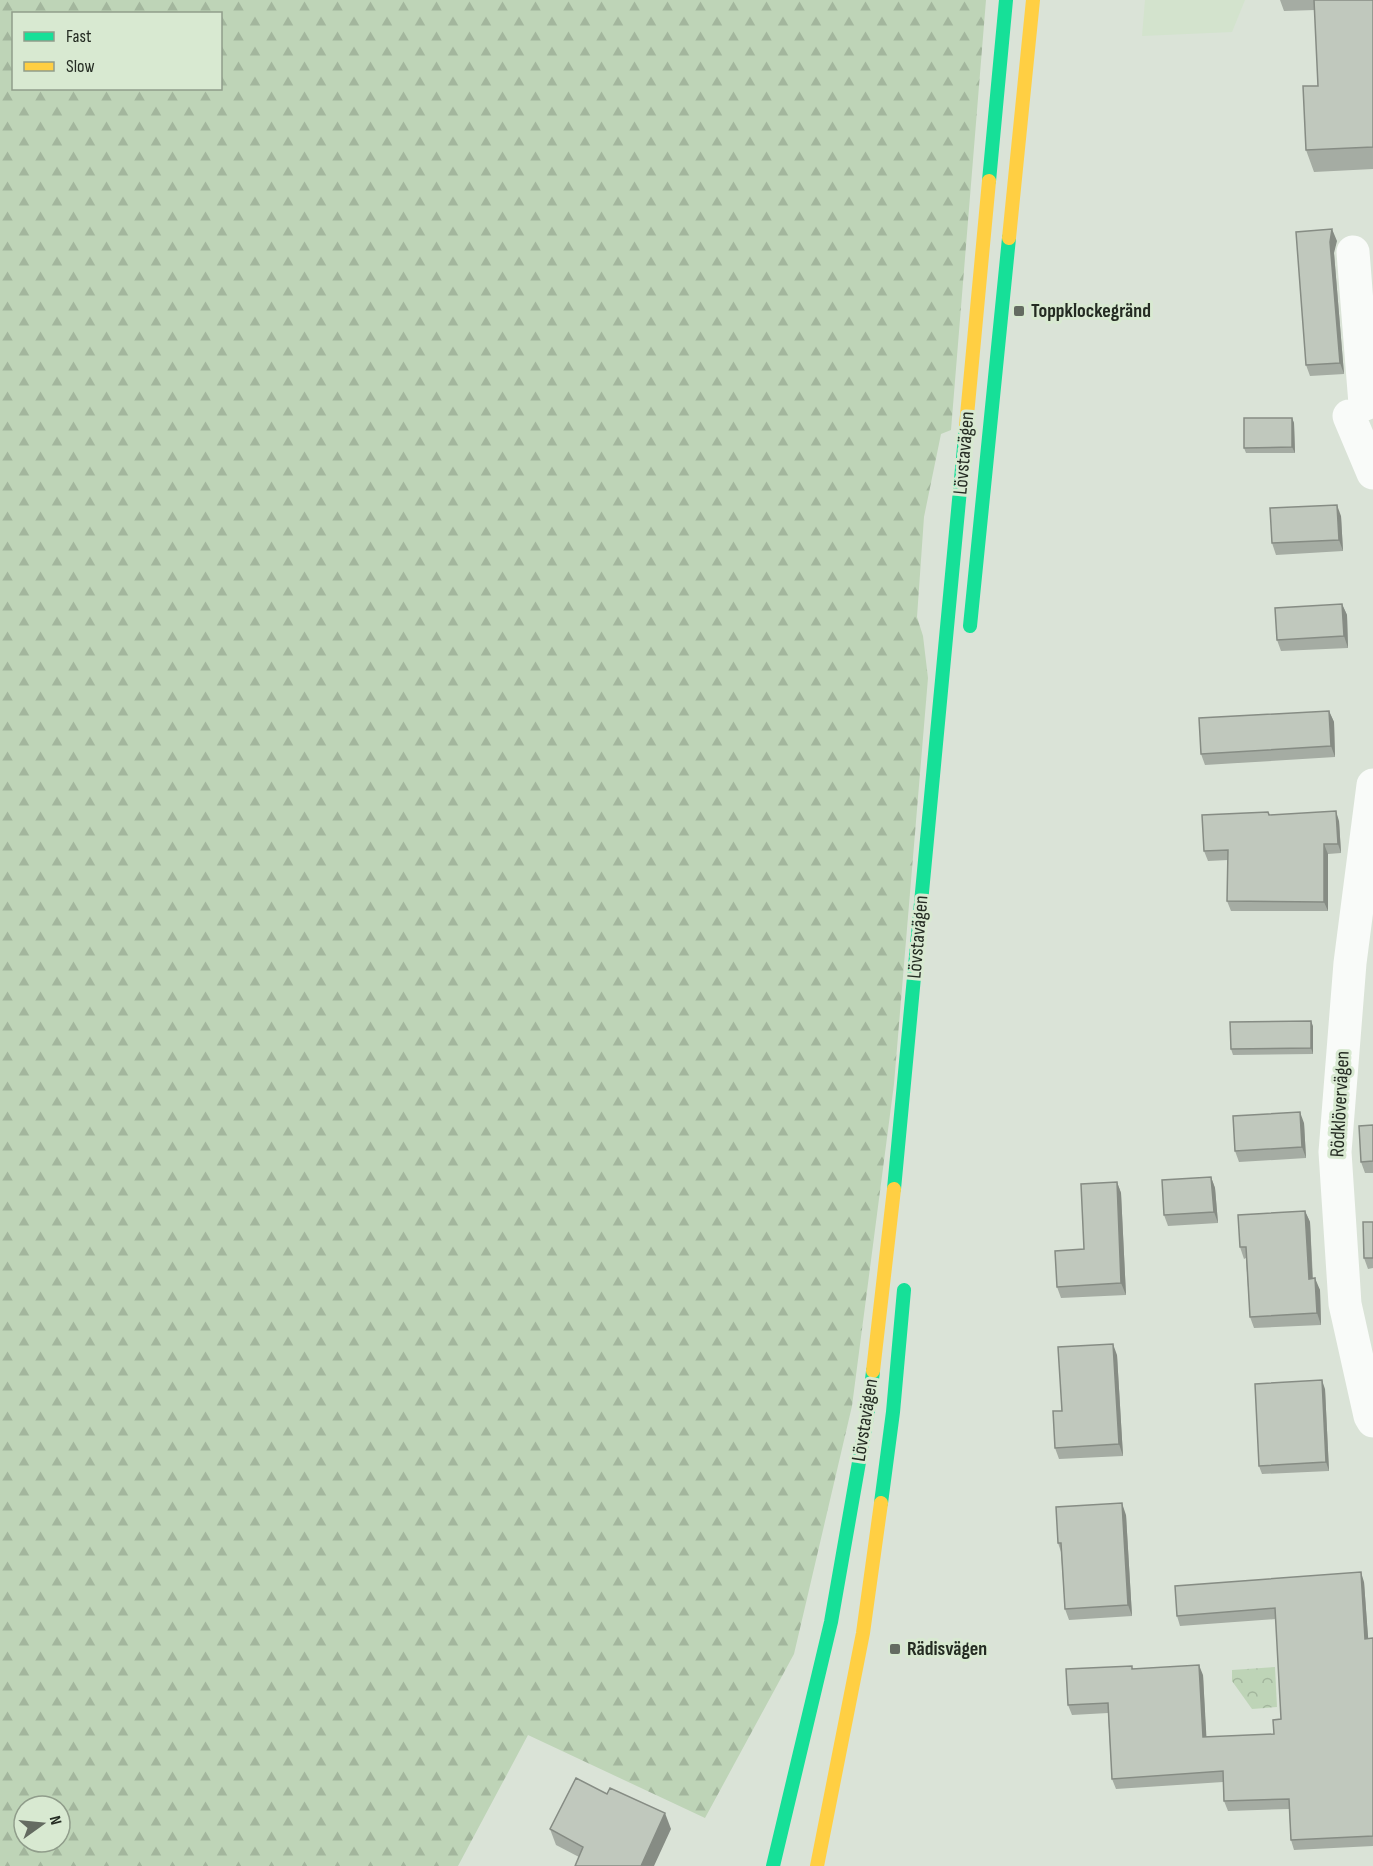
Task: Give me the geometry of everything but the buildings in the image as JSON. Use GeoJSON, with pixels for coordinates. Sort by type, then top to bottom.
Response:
{"type":"FeatureCollection","features":[{"type":"Feature","properties":{"kind":"street","name":"Lövstavägen"},"geometry":{"type":"LineString","coordinates":[[773,1866],[831,1622],[868,1405],[894,1188],[1006,0]]}},
{"type":"Feature","properties":{"kind":"street","name":"Lövstavägen"},"geometry":{"type":"LineString","coordinates":[[969,642],[1033,0]]}},
{"type":"Feature","properties":{"kind":"street"},"geometry":{"type":"LineString","coordinates":[[1353,252],[1357,410],[1373,473]]}},
{"type":"Feature","properties":{"kind":"street","name":"Rödklövervägen"},"geometry":{"type":"LineString","coordinates":[[1373,785],[1350,963],[1335,1152],[1345,1304],[1373,1421]]}},
{"type":"Feature","properties":{"kind":"street","name":"Lövstavägen"},"geometry":{"type":"LineString","coordinates":[[817,1866],[863,1633],[893,1412],[906,1272]]}},
{"type":"Feature","properties":{"kind":"shaded area"},"geometry":{"type":"Polygon","coordinates":[[[1145,0],[1245,0],[1232,32],[1142,36],[1145,0]]]}},
{"type":"Feature","properties":{"kind":"green space"},"geometry":{"type":"Polygon","coordinates":[[[0,0],[986,0],[951,430],[941,434],[924,517],[917,617],[923,636],[928,678],[894,1084],[852,1406],[794,1654],[705,1818],[528,1735],[458,1866],[0,1866],[0,0]]]}},
{"type":"Feature","properties":{"kind":"green space"},"geometry":{"type":"Polygon","coordinates":[[[1275,1667],[1277,1707],[1252,1709],[1232,1681],[1232,1670],[1275,1667]]]}},
{"type":"Feature","properties":{"kind":"traffic: fast"},"geometry":{"type":"LineString","coordinates":[[989,181],[1006,0]]}},
{"type":"Feature","properties":{"kind":"traffic: fast"},"geometry":{"type":"LineString","coordinates":[[970,626],[1009,238]]}},
{"type":"Feature","properties":{"kind":"traffic: fast"},"geometry":{"type":"LineString","coordinates":[[894,1189],[966,426]]}},
{"type":"Feature","properties":{"kind":"traffic: fast"},"geometry":{"type":"LineString","coordinates":[[881,1503],[893,1412],[904,1290]]}},
{"type":"Feature","properties":{"kind":"traffic: fast"},"geometry":{"type":"LineString","coordinates":[[773,1866],[831,1622],[873,1371]]}},
{"type":"Feature","properties":{"kind":"traffic: slow"},"geometry":{"type":"LineString","coordinates":[[1009,238],[1033,0]]}},
{"type":"Feature","properties":{"kind":"traffic: slow"},"geometry":{"type":"LineString","coordinates":[[966,426],[989,181]]}},
{"type":"Feature","properties":{"kind":"traffic: slow"},"geometry":{"type":"LineString","coordinates":[[873,1371],[894,1189]]}},
{"type":"Feature","properties":{"kind":"traffic: slow"},"geometry":{"type":"LineString","coordinates":[[817,1866],[863,1633],[881,1503]]}},
{"type":"Feature","properties":{"kind":"place","name":"Toppklockegränd"},"geometry":{"type":"Point","coordinates":[1019,311]}},
{"type":"Feature","properties":{"kind":"place","name":"Rädisvägen"},"geometry":{"type":"Point","coordinates":[895,1649]}}]}
